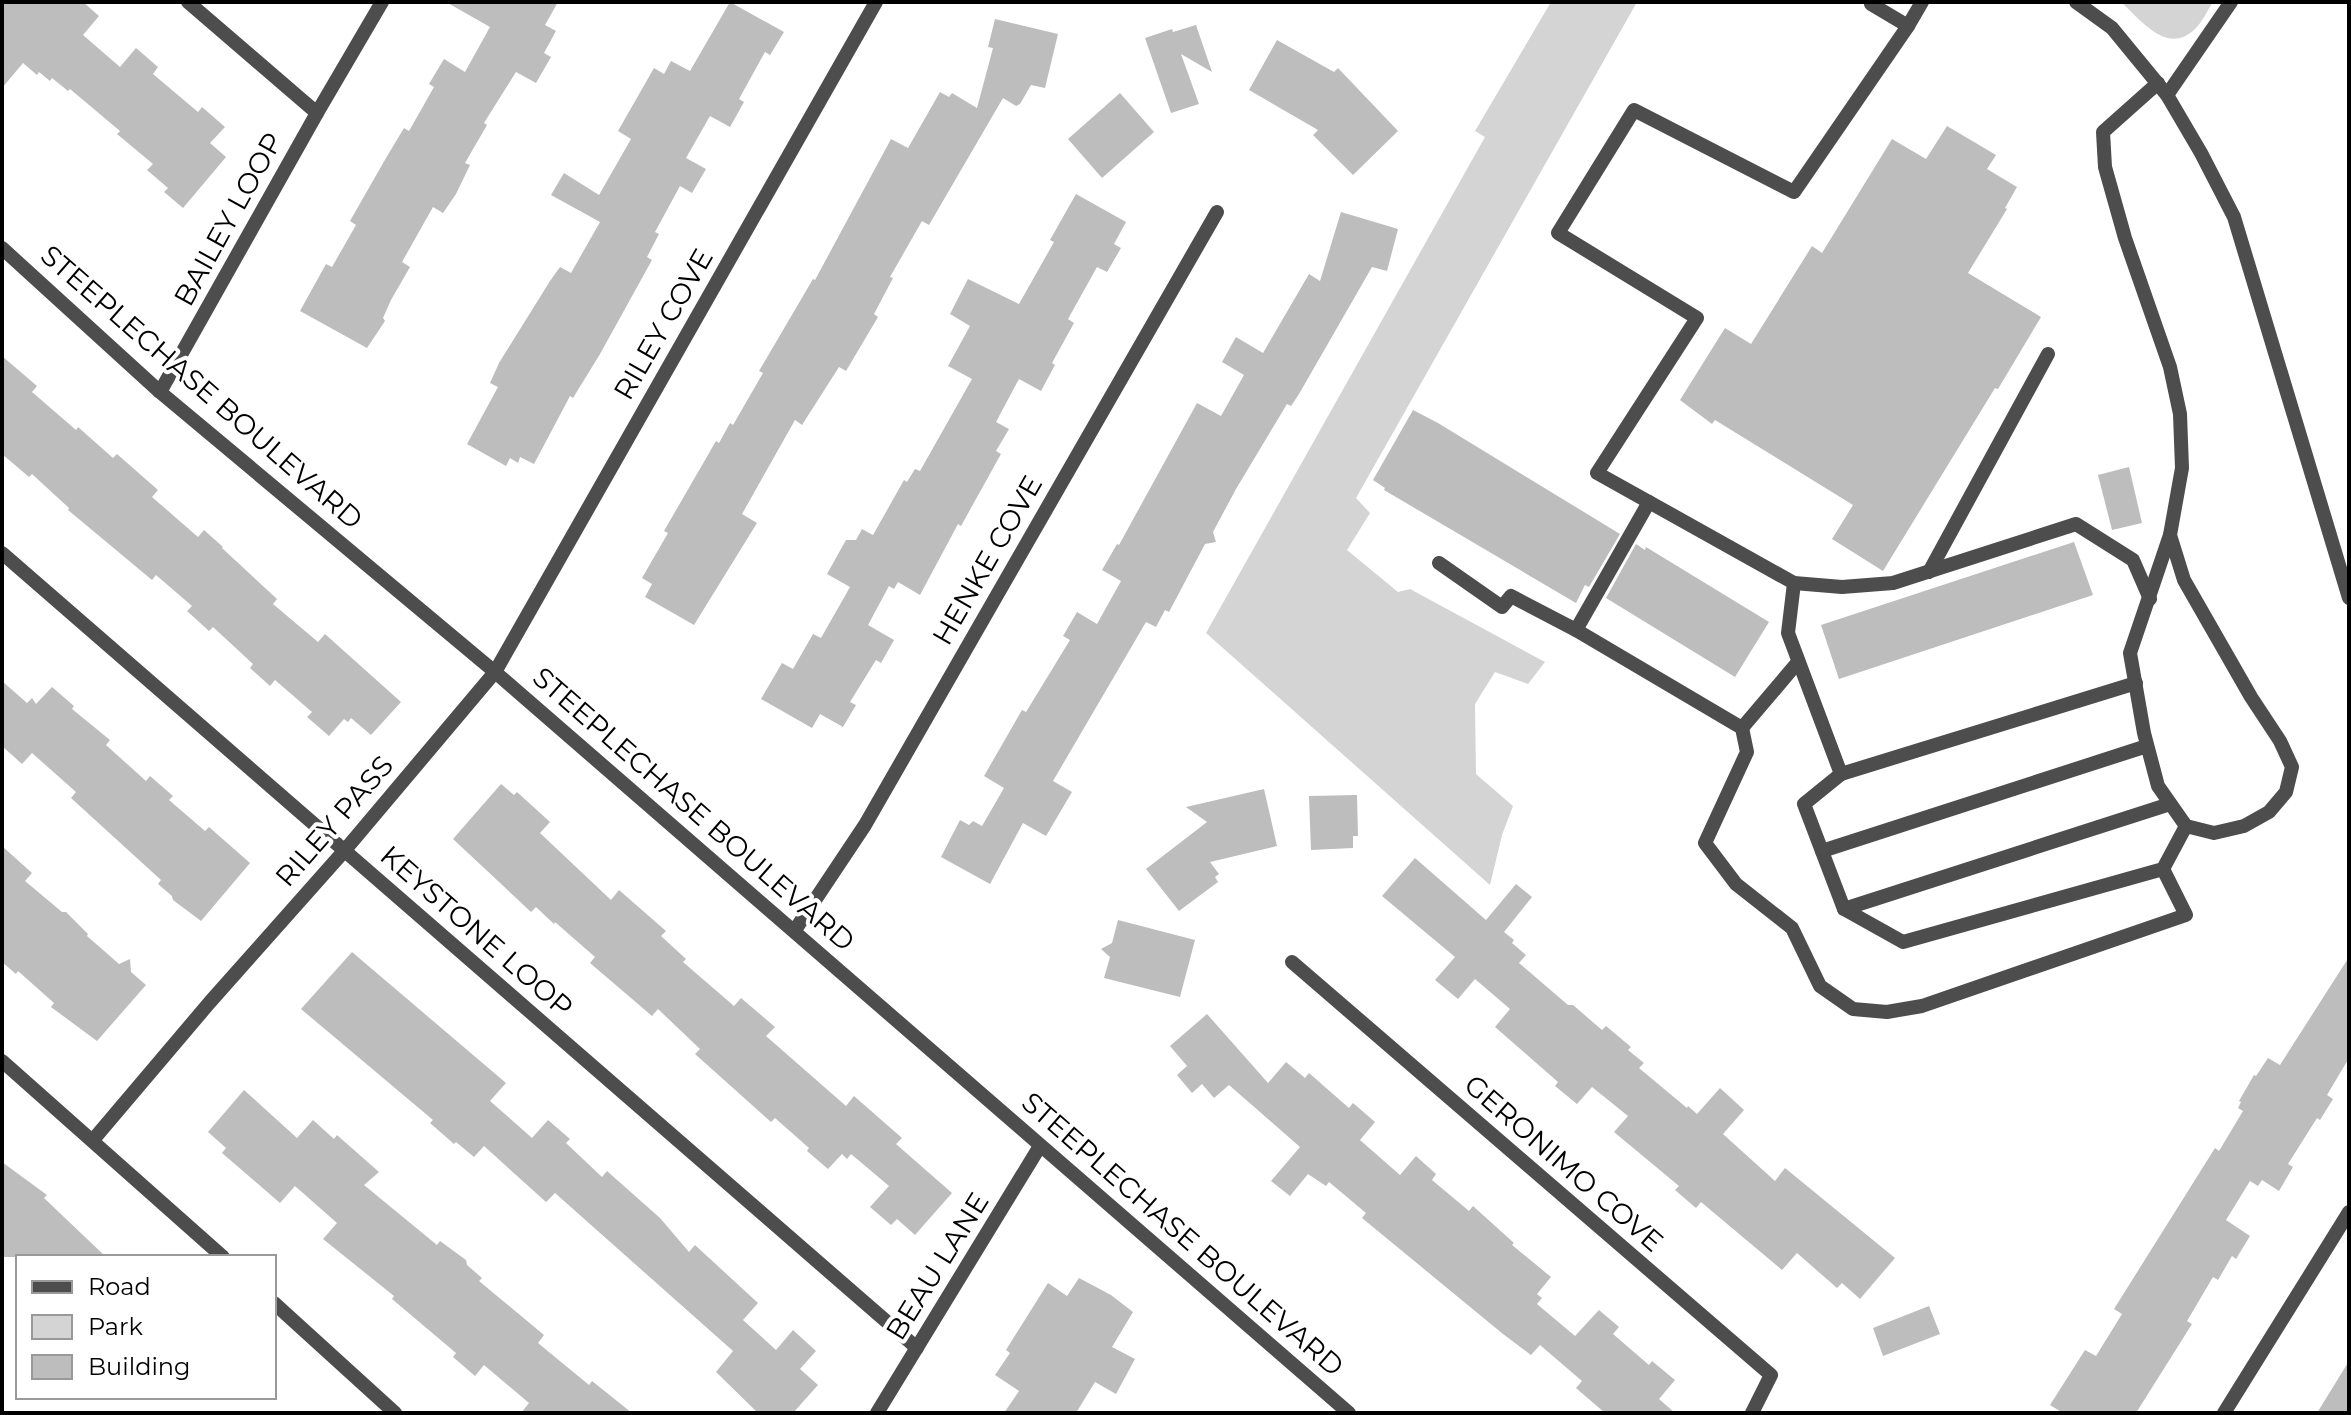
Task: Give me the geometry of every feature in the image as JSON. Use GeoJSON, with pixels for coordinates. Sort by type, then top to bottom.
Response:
{"type":"FeatureCollection","features":[{"type":"Feature","properties":{"kind":"street","name":"BAILEY LOOP"},"geometry":{"type":"LineString","coordinates":[[188,2],[317,113]]}},
{"type":"Feature","properties":{"kind":"street","name":"BAILEY LOOP"},"geometry":{"type":"LineString","coordinates":[[160,392],[382,2]]}},
{"type":"Feature","properties":{"kind":"street","name":"RILEY COVE"},"geometry":{"type":"LineString","coordinates":[[495,672],[876,2]]}},
{"type":"Feature","properties":{"kind":"street"},"geometry":{"type":"LineString","coordinates":[[1922,2],[1794,192],[1634,110],[1558,233],[1697,318],[1597,473],[1794,583],[1842,587],[1893,583],[2076,524],[2133,560],[2150,599]]}},
{"type":"Feature","properties":{"kind":"street"},"geometry":{"type":"LineString","coordinates":[[2076,2],[2112,28],[2162,89],[2201,153],[2234,217],[2349,598]]}},
{"type":"Feature","properties":{"kind":"street"},"geometry":{"type":"LineString","coordinates":[[2170,535],[2184,580],[2280,741],[2292,767],[2286,792],[2269,812],[2244,826],[2214,833],[2186,826],[2158,786],[2147,746],[2130,653],[2170,535],[2182,468],[2180,414],[2170,367],[2121,224],[2105,167],[2103,132],[2162,89],[2231,2]]}},
{"type":"Feature","properties":{"kind":"street"},"geometry":{"type":"LineString","coordinates":[[1871,4],[1908,26]]}},
{"type":"Feature","properties":{"kind":"street","name":"HENKE COVE"},"geometry":{"type":"LineString","coordinates":[[795,930],[865,825],[1217,212]]}},
{"type":"Feature","properties":{"kind":"street","name":"STEEPLECHASE BOULEVARD"},"geometry":{"type":"LineString","coordinates":[[2,248],[160,392],[495,672],[795,930],[1341,1410]]}},
{"type":"Feature","properties":{"kind":"street"},"geometry":{"type":"LineString","coordinates":[[1929,572],[2048,354]]}},
{"type":"Feature","properties":{"kind":"street"},"geometry":{"type":"LineString","coordinates":[[1576,630],[1649,502]]}},
{"type":"Feature","properties":{"kind":"street","name":"KEYSTONE LOOP"},"geometry":{"type":"LineString","coordinates":[[2,553],[917,1348]]}},
{"type":"Feature","properties":{"kind":"street"},"geometry":{"type":"LineString","coordinates":[[1439,563],[1502,607],[1511,596],[1576,630],[1742,728],[1747,752],[1705,843],[1736,884],[1792,928],[1820,986],[1853,1009],[1887,1012],[1922,1006],[2186,915],[2163,869]]}},
{"type":"Feature","properties":{"kind":"street"},"geometry":{"type":"LineString","coordinates":[[1794,583],[1788,633],[1841,774]]}},
{"type":"Feature","properties":{"kind":"street"},"geometry":{"type":"LineString","coordinates":[[1742,728],[1798,662]]}},
{"type":"Feature","properties":{"kind":"street","name":"RILEY PASS"},"geometry":{"type":"LineString","coordinates":[[93,1140],[495,672]]}},
{"type":"Feature","properties":{"kind":"street"},"geometry":{"type":"LineString","coordinates":[[2136,683],[1841,774],[1804,804],[1844,909],[1903,942],[2163,869],[2186,826]]}},
{"type":"Feature","properties":{"kind":"street"},"geometry":{"type":"LineString","coordinates":[[1822,851],[2147,746]]}},
{"type":"Feature","properties":{"kind":"street"},"geometry":{"type":"LineString","coordinates":[[1844,909],[2170,804]]}},
{"type":"Feature","properties":{"kind":"street","name":"GERONIMO COVE"},"geometry":{"type":"LineString","coordinates":[[1292,962],[1771,1375],[1752,1413]]}},
{"type":"Feature","properties":{"kind":"street"},"geometry":{"type":"LineString","coordinates":[[2,1061],[221,1255]]}},
{"type":"Feature","properties":{"kind":"street","name":"BEAU LANE"},"geometry":{"type":"LineString","coordinates":[[877,1413],[1040,1146]]}},
{"type":"Feature","properties":{"kind":"street"},"geometry":{"type":"LineString","coordinates":[[2224,1413],[2349,1212]]}},
{"type":"Feature","properties":{"kind":"street"},"geometry":{"type":"LineString","coordinates":[[276,1305],[395,1413]]}},
{"type":"Feature","properties":{"kind":"green space"},"geometry":{"type":"Polygon","coordinates":[[[1551,2],[1637,2],[1356,498],[1370,513],[1347,550],[1398,592],[1410,589],[1545,662],[1528,684],[1495,672],[1475,704],[1476,774],[1513,806],[1502,835],[1490,885],[1206,633],[1485,137],[1475,131],[1551,2]]]}},
{"type":"Feature","properties":{"kind":"green space"},"geometry":{"type":"Polygon","coordinates":[[[2121,2],[2213,2],[2195,29],[2174,39],[2146,26],[2121,2]]]}},
{"type":"Feature","properties":{"kind":"building"},"geometry":{"type":"Polygon","coordinates":[[[2,2],[83,2],[99,16],[83,35],[120,67],[136,48],[158,67],[153,74],[198,112],[202,107],[225,127],[210,143],[226,157],[183,208],[164,192],[168,188],[147,170],[153,164],[70,89],[68,91],[39,72],[37,75],[23,63],[2,88],[2,2]]]}},
{"type":"Feature","properties":{"kind":"building"},"geometry":{"type":"Polygon","coordinates":[[[446,2],[558,2],[545,25],[556,31],[544,53],[551,57],[536,83],[516,72],[484,123],[487,125],[465,163],[470,165],[456,194],[443,213],[433,207],[402,262],[410,267],[391,300],[383,318],[385,321],[367,348],[300,311],[326,264],[332,267],[356,225],[350,221],[404,128],[409,131],[434,87],[429,84],[444,59],[465,72],[490,27],[446,2]]]}},
{"type":"Feature","properties":{"kind":"building"},"geometry":{"type":"Polygon","coordinates":[[[730,2],[784,32],[770,55],[765,52],[739,99],[744,102],[730,127],[710,116],[686,158],[706,169],[692,193],[680,186],[655,232],[659,234],[647,257],[652,260],[600,354],[573,398],[570,396],[534,464],[520,457],[518,463],[510,458],[506,466],[467,444],[498,387],[490,383],[550,281],[560,267],[571,273],[600,222],[551,195],[564,173],[599,195],[631,139],[618,131],[654,68],[664,74],[671,61],[690,71],[730,2]]]}},
{"type":"Feature","properties":{"kind":"building"},"geometry":{"type":"Polygon","coordinates":[[[995,19],[1058,34],[1045,88],[1031,85],[1016,106],[1003,98],[929,225],[922,221],[890,277],[893,278],[874,314],[878,317],[846,371],[839,367],[802,425],[795,420],[742,514],[757,523],[694,625],[645,597],[652,584],[642,578],[668,533],[664,531],[716,441],[719,443],[730,423],[733,425],[763,373],[759,371],[815,280],[891,139],[908,148],[940,92],[949,97],[952,93],[977,108],[993,48],[988,47],[995,19]]]}},
{"type":"Feature","properties":{"kind":"building"},"geometry":{"type":"Polygon","coordinates":[[[1196,25],[1212,72],[1181,54],[1199,104],[1171,113],[1145,38],[1196,25]]]}},
{"type":"Feature","properties":{"kind":"building"},"geometry":{"type":"Polygon","coordinates":[[[1277,40],[1334,72],[1338,68],[1398,131],[1353,175],[1313,135],[1318,130],[1249,90],[1277,40]]]}},
{"type":"Feature","properties":{"kind":"building"},"geometry":{"type":"Polygon","coordinates":[[[1120,93],[1154,132],[1102,178],[1068,139],[1120,93]]]}},
{"type":"Feature","properties":{"kind":"building"},"geometry":{"type":"Polygon","coordinates":[[[1947,126],[1996,155],[1987,169],[2017,187],[1968,273],[2041,317],[1883,571],[1832,539],[1853,505],[1715,420],[1712,424],[1680,400],[1725,328],[1751,344],[1812,246],[1822,253],[1892,139],[1926,159],[1947,126]]]}},
{"type":"Feature","properties":{"kind":"building"},"geometry":{"type":"Polygon","coordinates":[[[1076,194],[1126,222],[1114,244],[1121,248],[1107,272],[1097,267],[1068,319],[1074,323],[1041,391],[1019,379],[996,422],[1009,429],[996,451],[1001,454],[961,526],[958,524],[920,595],[898,582],[894,589],[889,586],[868,625],[894,640],[881,663],[876,660],[850,702],[856,705],[843,727],[820,714],[812,728],[761,699],[782,663],[793,669],[813,634],[821,638],[850,587],[827,574],[846,540],[856,540],[862,529],[873,535],[904,480],[907,482],[915,469],[920,471],[972,379],[948,366],[970,326],[950,314],[968,279],[1019,304],[1054,242],[1050,240],[1076,194]]]}},
{"type":"Feature","properties":{"kind":"building"},"geometry":{"type":"Polygon","coordinates":[[[1341,212],[1398,229],[1387,271],[1372,267],[1299,394],[1291,406],[1287,404],[1236,489],[1213,532],[1216,542],[1205,544],[1169,612],[1165,610],[1156,627],[1146,622],[1053,781],[1072,792],[1046,836],[1023,823],[990,884],[941,857],[960,820],[969,825],[973,821],[982,826],[1004,788],[984,776],[1022,710],[1026,712],[1070,640],[1063,636],[1077,612],[1097,624],[1121,581],[1102,570],[1119,545],[1197,403],[1221,416],[1244,375],[1222,362],[1236,337],[1263,353],[1309,274],[1320,281],[1341,212]]]}},
{"type":"Feature","properties":{"kind":"building"},"geometry":{"type":"Polygon","coordinates":[[[2,356],[37,386],[32,392],[76,430],[78,427],[113,458],[117,454],[158,490],[152,497],[198,537],[204,530],[223,547],[277,599],[273,604],[318,642],[325,634],[401,702],[371,735],[351,718],[348,722],[344,719],[329,736],[307,717],[312,712],[275,680],[270,686],[250,668],[253,664],[213,627],[209,631],[187,611],[192,606],[156,575],[152,580],[68,510],[32,474],[29,477],[2,454],[2,356]]]}},
{"type":"Feature","properties":{"kind":"building"},"geometry":{"type":"Polygon","coordinates":[[[1413,410],[1620,534],[1576,603],[1384,490],[1373,480],[1413,410]]]}},
{"type":"Feature","properties":{"kind":"building"},"geometry":{"type":"Polygon","coordinates":[[[2129,467],[2142,523],[2112,530],[2098,475],[2129,467]]]}},
{"type":"Feature","properties":{"kind":"building"},"geometry":{"type":"Polygon","coordinates":[[[2074,542],[2093,595],[1839,679],[1821,625],[2074,542]]]}},
{"type":"Feature","properties":{"kind":"building"},"geometry":{"type":"Polygon","coordinates":[[[1636,544],[1645,550],[1646,547],[1769,622],[1735,677],[1606,598],[1636,544]]]}},
{"type":"Feature","properties":{"kind":"building"},"geometry":{"type":"Polygon","coordinates":[[[2,681],[27,703],[32,698],[36,704],[52,687],[74,706],[72,709],[110,740],[106,745],[146,781],[150,776],[173,796],[169,800],[205,831],[209,827],[250,863],[201,921],[173,900],[158,884],[161,880],[71,798],[76,792],[32,753],[22,764],[3,747],[2,681]]]}},
{"type":"Feature","properties":{"kind":"building"},"geometry":{"type":"Polygon","coordinates":[[[501,784],[514,795],[517,792],[550,822],[540,833],[611,900],[619,890],[666,931],[661,936],[686,959],[683,962],[734,1006],[741,998],[775,1027],[766,1036],[846,1106],[854,1096],[902,1138],[896,1144],[952,1193],[915,1235],[897,1219],[891,1225],[870,1207],[889,1186],[851,1154],[847,1159],[842,1154],[828,1169],[775,1118],[771,1122],[695,1054],[700,1049],[658,1009],[652,1016],[590,963],[595,957],[536,907],[531,912],[453,839],[501,784]]]}},
{"type":"Feature","properties":{"kind":"building"},"geometry":{"type":"Polygon","coordinates":[[[1264,789],[1277,846],[1210,862],[1219,874],[1215,877],[1218,882],[1179,911],[1146,869],[1207,822],[1186,807],[1264,789]]]}},
{"type":"Feature","properties":{"kind":"building"},"geometry":{"type":"Polygon","coordinates":[[[1357,795],[1358,836],[1353,836],[1353,848],[1311,850],[1309,796],[1357,795]]]}},
{"type":"Feature","properties":{"kind":"building"},"geometry":{"type":"Polygon","coordinates":[[[2,846],[32,873],[25,881],[62,912],[66,912],[87,936],[119,964],[130,959],[131,972],[146,985],[97,1041],[51,1007],[54,1003],[18,971],[16,974],[2,962],[2,846]]]}},
{"type":"Feature","properties":{"kind":"building"},"geometry":{"type":"Polygon","coordinates":[[[1415,858],[1486,920],[1516,884],[1532,897],[1504,932],[1526,955],[1519,963],[1568,1005],[1573,1005],[1602,1030],[1606,1026],[1631,1047],[1628,1050],[1644,1063],[1639,1068],[1687,1108],[1697,1114],[1720,1088],[1744,1110],[1723,1134],[1775,1181],[1785,1168],[1895,1258],[1860,1299],[1842,1283],[1837,1288],[1797,1253],[1782,1270],[1701,1202],[1696,1208],[1675,1190],[1679,1186],[1614,1132],[1628,1116],[1592,1087],[1577,1104],[1555,1086],[1558,1082],[1495,1027],[1510,1009],[1475,979],[1458,999],[1435,980],[1455,957],[1382,896],[1415,858]]]}},
{"type":"Feature","properties":{"kind":"building"},"geometry":{"type":"Polygon","coordinates":[[[1118,920],[1195,940],[1180,997],[1104,978],[1110,957],[1101,949],[1112,943],[1118,920]]]}},
{"type":"Feature","properties":{"kind":"building"},"geometry":{"type":"Polygon","coordinates":[[[352,952],[506,1083],[490,1101],[532,1138],[548,1120],[570,1139],[566,1143],[602,1177],[607,1171],[660,1218],[689,1252],[695,1245],[758,1303],[743,1320],[776,1350],[793,1330],[816,1351],[800,1369],[818,1385],[793,1413],[758,1413],[716,1372],[733,1351],[555,1193],[546,1202],[484,1146],[474,1157],[456,1142],[454,1144],[430,1123],[433,1120],[301,1009],[352,952]]]}},
{"type":"Feature","properties":{"kind":"building"},"geometry":{"type":"Polygon","coordinates":[[[2349,957],[2349,1058],[2327,1095],[2333,1099],[2288,1164],[2293,1167],[2279,1191],[2262,1180],[2258,1186],[2250,1181],[2226,1220],[2250,1236],[2236,1259],[2232,1256],[2218,1280],[2213,1277],[2187,1321],[2192,1324],[2136,1413],[2063,1413],[2050,1405],[2085,1350],[2096,1356],[2122,1314],[2114,1309],[2215,1148],[2219,1151],[2243,1111],[2238,1108],[2239,1101],[2254,1075],[2268,1058],[2280,1065],[2349,957]]]}},
{"type":"Feature","properties":{"kind":"building"},"geometry":{"type":"Polygon","coordinates":[[[1207,1014],[1268,1083],[1286,1062],[1305,1078],[1309,1073],[1349,1108],[1353,1103],[1375,1122],[1360,1140],[1400,1175],[1416,1156],[1436,1174],[1432,1180],[1469,1211],[1473,1206],[1514,1243],[1512,1245],[1551,1277],[1537,1294],[1542,1298],[1537,1304],[1575,1336],[1599,1310],[1619,1327],[1613,1334],[1649,1365],[1652,1361],[1675,1380],[1659,1399],[1675,1413],[1605,1413],[1576,1388],[1582,1381],[1540,1345],[1531,1355],[1503,1334],[1362,1218],[1366,1213],[1329,1182],[1326,1186],[1308,1174],[1290,1196],[1271,1181],[1300,1147],[1229,1085],[1214,1098],[1202,1084],[1192,1093],[1177,1075],[1187,1066],[1170,1046],[1207,1014]]]}},
{"type":"Feature","properties":{"kind":"building"},"geometry":{"type":"Polygon","coordinates":[[[244,1090],[297,1138],[313,1120],[334,1139],[337,1135],[379,1172],[364,1185],[437,1245],[440,1241],[466,1260],[467,1265],[482,1278],[479,1281],[544,1335],[538,1343],[589,1385],[592,1381],[632,1413],[521,1413],[529,1403],[484,1365],[475,1376],[453,1357],[456,1353],[392,1299],[394,1296],[323,1239],[337,1223],[295,1186],[280,1203],[222,1153],[226,1148],[208,1132],[244,1090]]]}},
{"type":"Feature","properties":{"kind":"building"},"geometry":{"type":"Polygon","coordinates":[[[2,1162],[47,1195],[44,1198],[104,1255],[16,1255],[2,1257],[2,1162]]]}},
{"type":"Feature","properties":{"kind":"building"},"geometry":{"type":"Polygon","coordinates":[[[1079,1278],[1111,1295],[1133,1312],[1112,1347],[1135,1359],[1116,1394],[1095,1382],[1076,1413],[1004,1413],[1019,1391],[995,1375],[1010,1353],[1006,1350],[1048,1283],[1067,1296],[1079,1278]]]}},
{"type":"Feature","properties":{"kind":"building"},"geometry":{"type":"Polygon","coordinates":[[[1929,1306],[1940,1334],[1883,1356],[1873,1328],[1929,1306]]]}},
{"type":"Feature","properties":{"kind":"building"},"geometry":{"type":"Polygon","coordinates":[[[2349,1361],[2349,1413],[2317,1413],[2349,1361]]]}}]}
